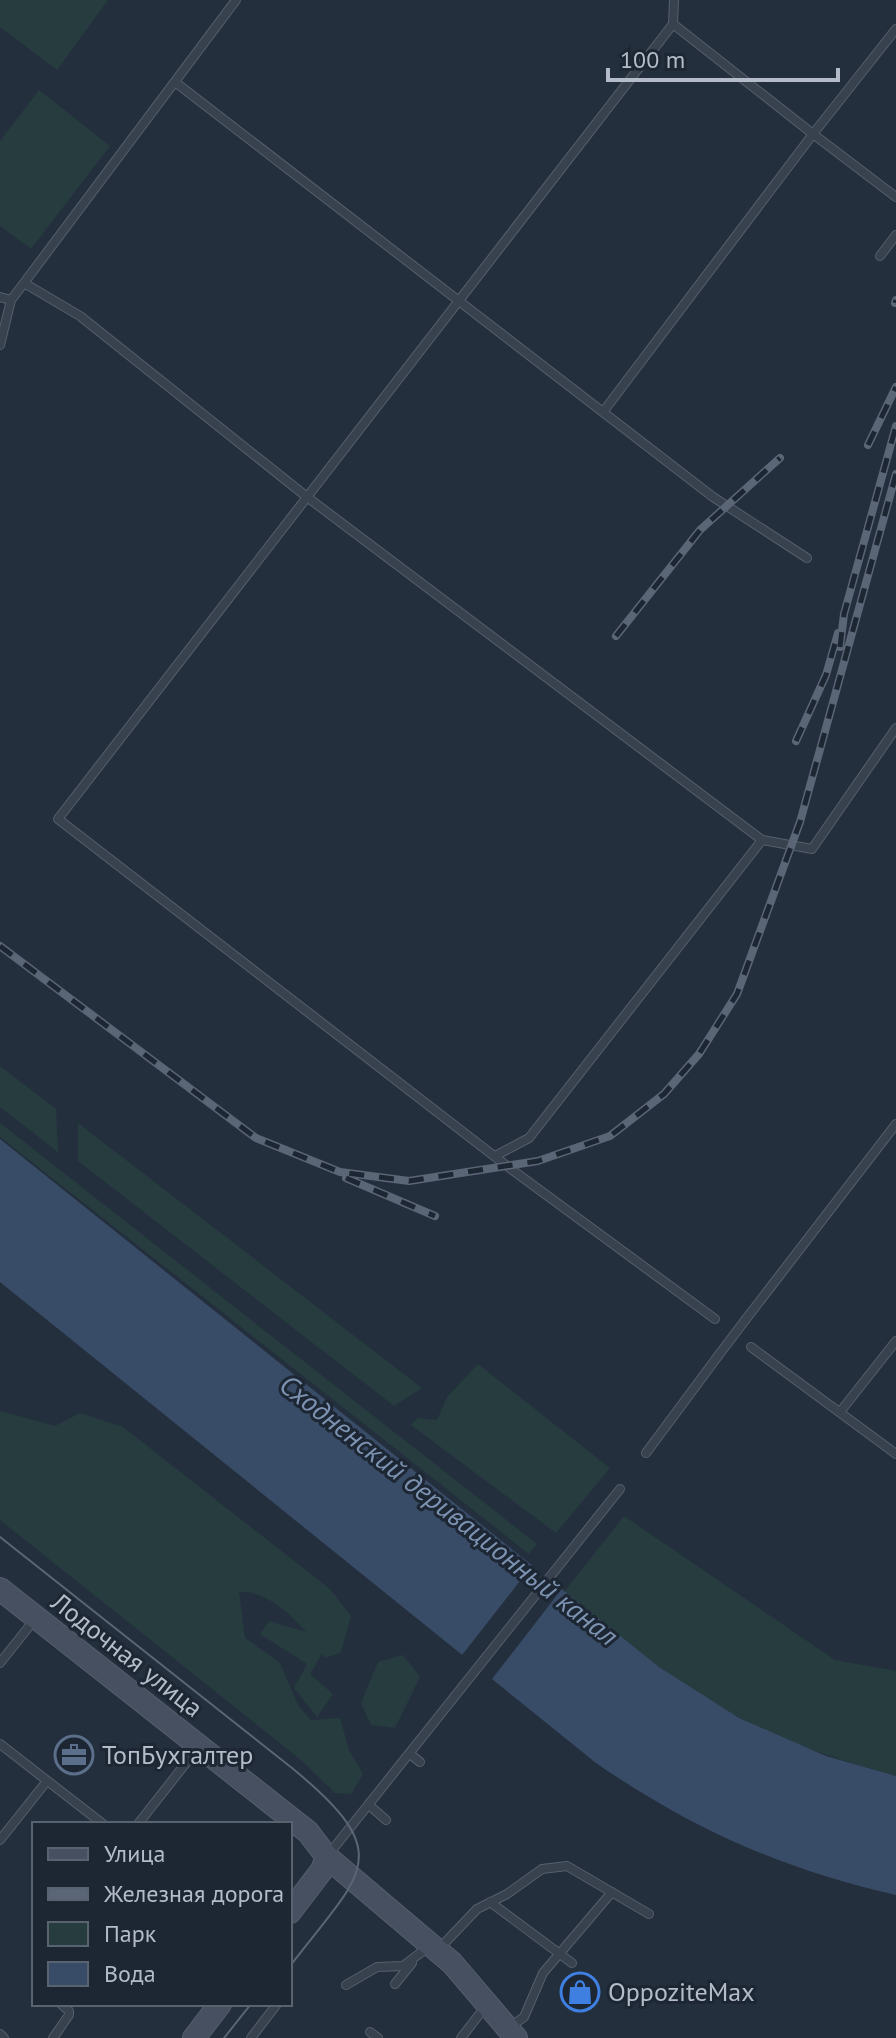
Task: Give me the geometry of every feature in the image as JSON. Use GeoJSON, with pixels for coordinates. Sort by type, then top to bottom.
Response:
{"type":"FeatureCollection","features":[{"type":"Feature","properties":{"kind":"street","name":"Лодочная улица"},"geometry":{"type":"LineString","coordinates":[[0,1589],[308,1832],[327,1857],[488,2003],[512,2033]]}},
{"type":"Feature","properties":{"kind":"street"},"geometry":{"type":"LineString","coordinates":[[292,1909],[322,1870],[327,1857]]}},
{"type":"Feature","properties":{"kind":"street"},"geometry":{"type":"LineString","coordinates":[[194,2038],[218,2006]]}},
{"type":"Feature","properties":{"kind":"lane"},"geometry":{"type":"LineString","coordinates":[[0,345],[11,300],[236,0]]}},
{"type":"Feature","properties":{"kind":"lane"},"geometry":{"type":"LineString","coordinates":[[674,0],[673,24],[58,819],[495,1156],[715,1319]]}},
{"type":"Feature","properties":{"kind":"lane"},"geometry":{"type":"LineString","coordinates":[[673,24],[896,197]]}},
{"type":"Feature","properties":{"kind":"lane"},"geometry":{"type":"LineString","coordinates":[[603,412],[896,29]]}},
{"type":"Feature","properties":{"kind":"lane"},"geometry":{"type":"LineString","coordinates":[[175,82],[713,497],[807,558]]}},
{"type":"Feature","properties":{"kind":"lane"},"geometry":{"type":"LineString","coordinates":[[880,256],[896,235]]}},
{"type":"Feature","properties":{"kind":"lane"},"geometry":{"type":"LineString","coordinates":[[24,283],[80,316],[307,497],[762,840],[812,849],[896,728]]}},
{"type":"Feature","properties":{"kind":"lane"},"geometry":{"type":"LineString","coordinates":[[0,297],[11,300]]}},
{"type":"Feature","properties":{"kind":"lane"},"geometry":{"type":"LineString","coordinates":[[495,1156],[529,1138],[762,840]]}},
{"type":"Feature","properties":{"kind":"lane"},"geometry":{"type":"LineString","coordinates":[[646,1453],[896,1124]]}},
{"type":"Feature","properties":{"kind":"lane"},"geometry":{"type":"LineString","coordinates":[[840,1412],[896,1341]]}},
{"type":"Feature","properties":{"kind":"lane"},"geometry":{"type":"LineString","coordinates":[[751,1347],[896,1454]]}},
{"type":"Feature","properties":{"kind":"lane"},"geometry":{"type":"LineString","coordinates":[[327,1857],[620,1489]]}},
{"type":"Feature","properties":{"kind":"lane"},"geometry":{"type":"LineString","coordinates":[[0,1663],[36,1618]]}},
{"type":"Feature","properties":{"kind":"lane"},"geometry":{"type":"LineString","coordinates":[[0,1744],[100,1822]]}},
{"type":"Feature","properties":{"kind":"lane"},"geometry":{"type":"LineString","coordinates":[[140,1822],[198,1747]]}},
{"type":"Feature","properties":{"kind":"lane"},"geometry":{"type":"LineString","coordinates":[[410,1754],[420,1762]]}},
{"type":"Feature","properties":{"kind":"lane"},"geometry":{"type":"LineString","coordinates":[[0,1840],[47,1781]]}},
{"type":"Feature","properties":{"kind":"lane"},"geometry":{"type":"LineString","coordinates":[[369,1805],[386,1820]]}},
{"type":"Feature","properties":{"kind":"lane"},"geometry":{"type":"LineString","coordinates":[[395,1984],[477,1909],[542,1869],[567,1866],[649,1914]]}},
{"type":"Feature","properties":{"kind":"lane"},"geometry":{"type":"LineString","coordinates":[[512,2033],[524,2017],[543,1973],[612,1892]]}},
{"type":"Feature","properties":{"kind":"lane"},"geometry":{"type":"LineString","coordinates":[[490,1902],[572,1963]]}},
{"type":"Feature","properties":{"kind":"lane"},"geometry":{"type":"LineString","coordinates":[[346,1985],[377,1967],[403,1966],[428,1951]]}},
{"type":"Feature","properties":{"kind":"lane"},"geometry":{"type":"LineString","coordinates":[[461,2038],[488,2003]]}},
{"type":"Feature","properties":{"kind":"lane"},"geometry":{"type":"LineString","coordinates":[[53,2038],[69,2015],[63,2006]]}},
{"type":"Feature","properties":{"kind":"lane"},"geometry":{"type":"LineString","coordinates":[[251,2038],[275,2006]]}},
{"type":"Feature","properties":{"kind":"green space"},"geometry":{"type":"Polygon","coordinates":[[[0,0],[108,0],[57,70],[0,27],[0,0]]]}},
{"type":"Feature","properties":{"kind":"green space"},"geometry":{"type":"Polygon","coordinates":[[[39,90],[110,146],[31,249],[0,226],[0,141],[39,90]]]}},
{"type":"Feature","properties":{"kind":"green space"},"geometry":{"type":"Polygon","coordinates":[[[0,1066],[56,1109],[58,1152],[0,1107],[0,1066]]]}},
{"type":"Feature","properties":{"kind":"green space"},"geometry":{"type":"Polygon","coordinates":[[[0,1123],[537,1544],[529,1554],[0,1137],[0,1123]]]}},
{"type":"Feature","properties":{"kind":"green space"},"geometry":{"type":"Polygon","coordinates":[[[78,1123],[422,1388],[394,1406],[78,1161],[78,1123]]]}},
{"type":"Feature","properties":{"kind":"green space"},"geometry":{"type":"Polygon","coordinates":[[[478,1364],[610,1468],[556,1533],[411,1425],[418,1418],[437,1420],[447,1397],[478,1364]]]}},
{"type":"Feature","properties":{"kind":"green space"},"geometry":{"type":"Polygon","coordinates":[[[0,1411],[55,1426],[80,1413],[123,1427],[330,1589],[351,1616],[341,1652],[326,1658],[322,1654],[310,1674],[333,1694],[317,1717],[294,1688],[307,1664],[260,1634],[269,1621],[306,1632],[285,1611],[267,1599],[257,1594],[239,1592],[245,1638],[280,1663],[298,1705],[311,1720],[340,1718],[349,1750],[363,1774],[351,1794],[335,1793],[301,1760],[0,1520],[0,1411]]]}},
{"type":"Feature","properties":{"kind":"green space"},"geometry":{"type":"Polygon","coordinates":[[[624,1516],[835,1660],[896,1671],[896,1776],[797,1744],[716,1705],[649,1659],[564,1592],[624,1516]]]}},
{"type":"Feature","properties":{"kind":"green space"},"geometry":{"type":"Polygon","coordinates":[[[403,1655],[420,1677],[395,1728],[371,1725],[361,1703],[378,1662],[403,1655]]]}},
{"type":"Feature","properties":{"kind":"water","name":"Сходненский деривационный канал"},"geometry":{"type":"Polygon","coordinates":[[[0,1139],[659,1667],[739,1718],[826,1756],[896,1776],[896,1895],[815,1873],[739,1844],[667,1808],[596,1763],[0,1282],[0,1139]]]}},
{"type":"Feature","properties":{"kind":"pier"},"geometry":{"type":"Polygon","coordinates":[[[534,1563],[564,1586],[489,1683],[459,1659],[534,1563]]]}},
{"type":"Feature","properties":{"kind":"tram line"},"geometry":{"type":"LineString","coordinates":[[0,1537],[292,1768],[326,1798],[347,1823],[357,1845],[358,1865],[336,1908],[292,1963]]}},
{"type":"Feature","properties":{"kind":"tram line"},"geometry":{"type":"LineString","coordinates":[[224,2038],[249,2006]]}},
{"type":"Feature","properties":{"kind":"railway"},"geometry":{"type":"LineString","coordinates":[[868,445],[896,387]]}},
{"type":"Feature","properties":{"kind":"railway"},"geometry":{"type":"LineString","coordinates":[[840,647],[844,614],[896,426]]}},
{"type":"Feature","properties":{"kind":"railway"},"geometry":{"type":"LineString","coordinates":[[616,636],[700,530],[780,458]]}},
{"type":"Feature","properties":{"kind":"railway"},"geometry":{"type":"LineString","coordinates":[[0,946],[256,1138],[340,1172],[409,1181],[538,1161],[610,1136],[664,1094],[699,1054],[737,994],[800,822],[896,474]]}},
{"type":"Feature","properties":{"kind":"railway"},"geometry":{"type":"LineString","coordinates":[[796,741],[826,675],[838,633]]}},
{"type":"Feature","properties":{"kind":"railway"},"geometry":{"type":"LineString","coordinates":[[346,1178],[435,1216]]}},
{"type":"Feature","properties":{"kind":"place","name":"ТопБухгалтер"},"geometry":{"type":"Point","coordinates":[74,1755]}},
{"type":"Feature","properties":{"kind":"place","name":"OppoziteMax"},"geometry":{"type":"Point","coordinates":[580,1992]}}]}
